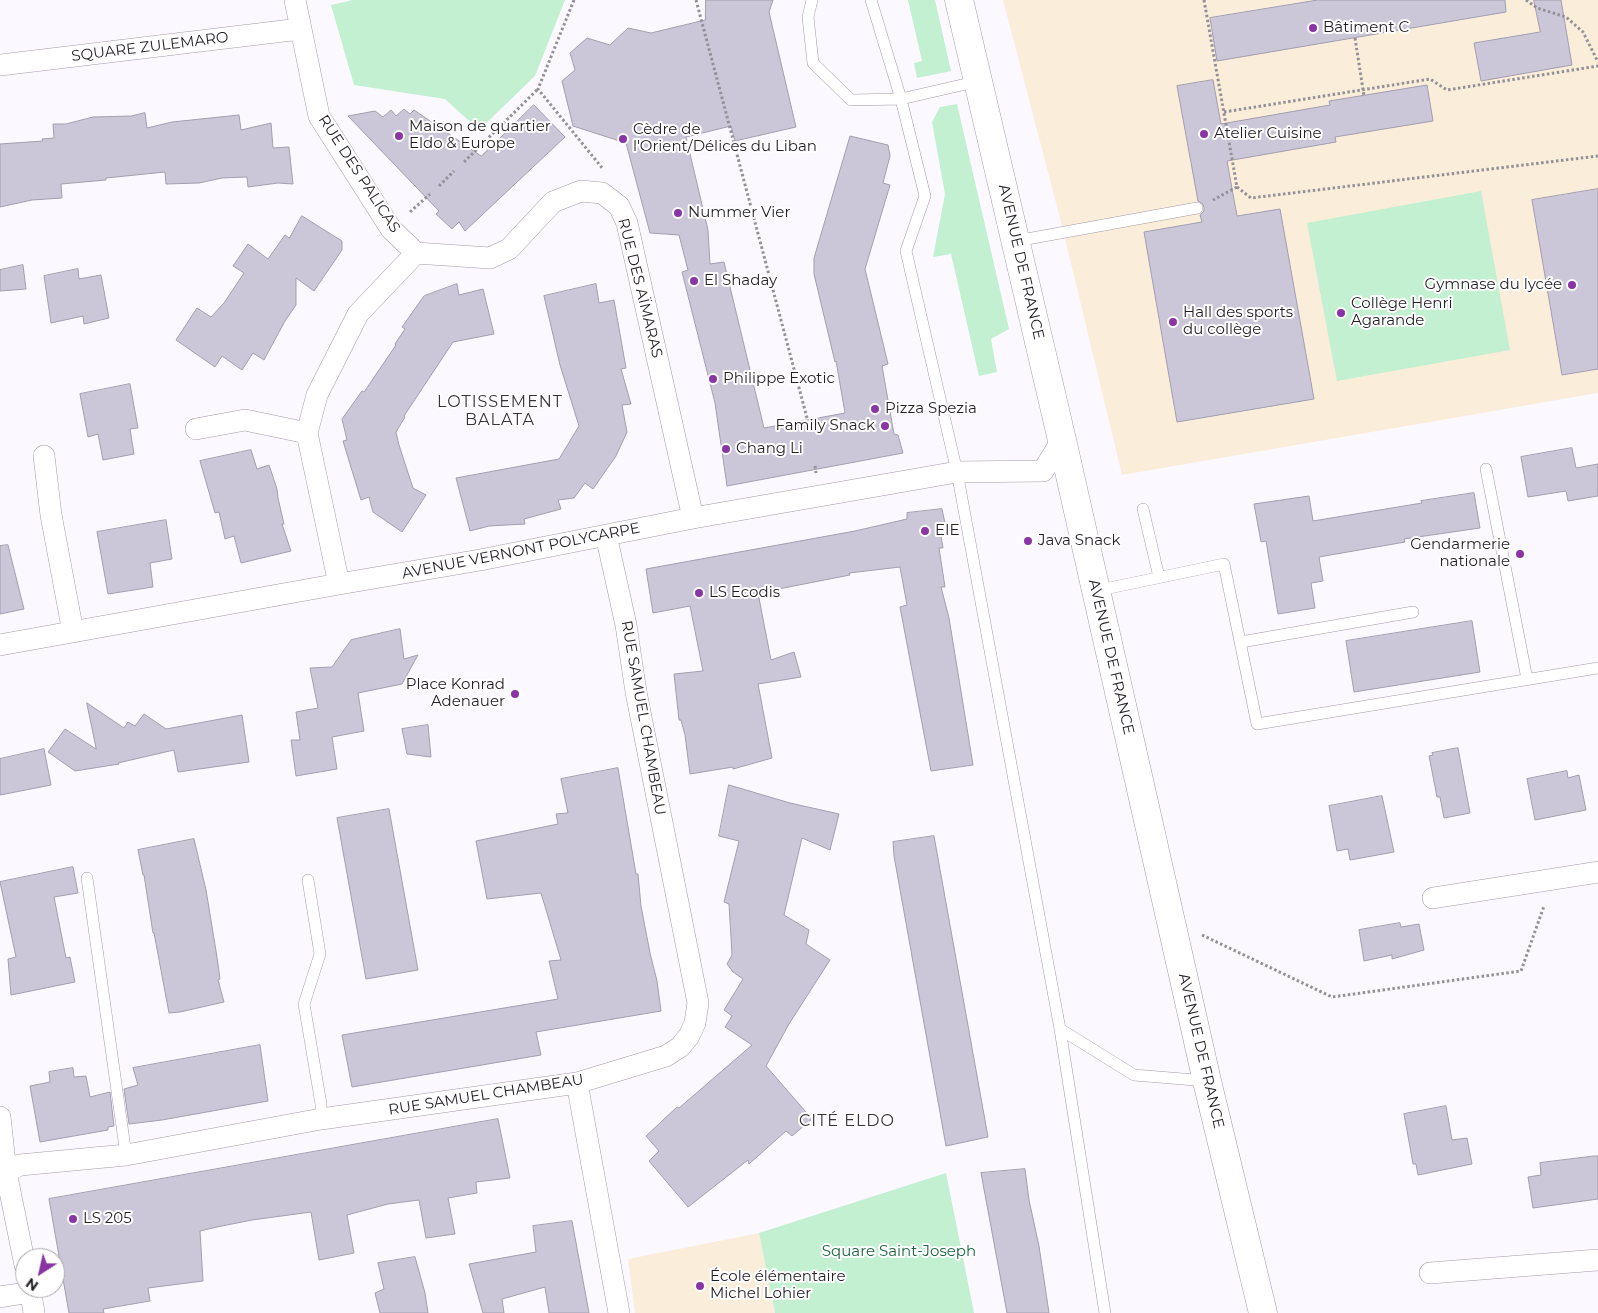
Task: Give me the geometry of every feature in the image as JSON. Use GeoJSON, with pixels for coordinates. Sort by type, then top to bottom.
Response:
{"type":"FeatureCollection","features":[{"type":"Feature","properties":{"kind":"main road","name":"AVENUE DE FRANCE"},"geometry":{"type":"LineString","coordinates":[[959,0],[1263,1313]]}},
{"type":"Feature","properties":{"kind":"street","name":"RUE DES PALICAS"},"geometry":{"type":"LineString","coordinates":[[296,0],[300,29],[319,116],[391,229],[416,253]]}},
{"type":"Feature","properties":{"kind":"street","name":"SQUARE ZULEMARO"},"geometry":{"type":"LineString","coordinates":[[0,65],[300,29]]}},
{"type":"Feature","properties":{"kind":"street","name":"RUE DES AÏMARAS"},"geometry":{"type":"LineString","coordinates":[[416,253],[490,258],[508,249],[553,202],[581,191],[602,192],[619,206],[627,223],[693,518]]}},
{"type":"Feature","properties":{"kind":"street"},"geometry":{"type":"LineString","coordinates":[[339,584],[307,433],[317,395],[358,314],[416,253]]}},
{"type":"Feature","properties":{"kind":"street"},"geometry":{"type":"LineString","coordinates":[[196,429],[245,420],[307,433]]}},
{"type":"Feature","properties":{"kind":"street"},"geometry":{"type":"LineString","coordinates":[[1043,471],[1062,440]]}},
{"type":"Feature","properties":{"kind":"street"},"geometry":{"type":"LineString","coordinates":[[44,456],[51,515],[74,632]]}},
{"type":"Feature","properties":{"kind":"street","name":"AVENUE VERNONT POLYCARPE"},"geometry":{"type":"LineString","coordinates":[[0,645],[480,560],[693,518],[957,472],[1043,471],[1072,487]]}},
{"type":"Feature","properties":{"kind":"street","name":"RUE SAMUEL CHAMBEAU"},"geometry":{"type":"LineString","coordinates":[[3,1160],[20,1165],[126,1156],[321,1119],[577,1083],[666,1056],[680,1047],[689,1036],[695,1023],[698,1003],[636,692],[626,625],[606,535]]}},
{"type":"Feature","properties":{"kind":"street"},"geometry":{"type":"LineString","coordinates":[[1433,898],[1598,872]]}},
{"type":"Feature","properties":{"kind":"street"},"geometry":{"type":"LineString","coordinates":[[577,1083],[619,1313]]}},
{"type":"Feature","properties":{"kind":"street"},"geometry":{"type":"LineString","coordinates":[[0,1117],[3,1160],[21,1248]]}},
{"type":"Feature","properties":{"kind":"street"},"geometry":{"type":"LineString","coordinates":[[1430,1272],[1598,1260]]}},
{"type":"Feature","properties":{"kind":"street"},"geometry":{"type":"LineString","coordinates":[[0,1297],[15,1294]]}},
{"type":"Feature","properties":{"kind":"street"},"geometry":{"type":"LineString","coordinates":[[31,1298],[34,1313]]}},
{"type":"Feature","properties":{"kind":"lane"},"geometry":{"type":"LineString","coordinates":[[812,0],[808,17],[813,63],[851,100],[901,99],[979,80]]}},
{"type":"Feature","properties":{"kind":"lane"},"geometry":{"type":"LineString","coordinates":[[870,0],[901,99],[925,196],[906,251],[957,472],[1060,1028],[1105,1313]]}},
{"type":"Feature","properties":{"kind":"lane"},"geometry":{"type":"LineString","coordinates":[[1016,241],[1197,208]]}},
{"type":"Feature","properties":{"kind":"lane"},"geometry":{"type":"LineString","coordinates":[[1486,470],[1528,679]]}},
{"type":"Feature","properties":{"kind":"lane"},"geometry":{"type":"LineString","coordinates":[[1143,509],[1159,578]]}},
{"type":"Feature","properties":{"kind":"lane"},"geometry":{"type":"LineString","coordinates":[[1096,591],[1224,564],[1256,724],[1598,668]]}},
{"type":"Feature","properties":{"kind":"lane"},"geometry":{"type":"LineString","coordinates":[[1241,642],[1413,612]]}},
{"type":"Feature","properties":{"kind":"lane"},"geometry":{"type":"LineString","coordinates":[[87,878],[126,1156]]}},
{"type":"Feature","properties":{"kind":"lane"},"geometry":{"type":"LineString","coordinates":[[308,880],[320,954],[304,1004],[321,1104],[321,1119]]}},
{"type":"Feature","properties":{"kind":"lane"},"geometry":{"type":"LineString","coordinates":[[1060,1028],[1134,1075],[1208,1081]]}},
{"type":"Feature","properties":{"kind":"path"},"geometry":{"type":"LineString","coordinates":[[464,162],[538,89],[574,0]]}},
{"type":"Feature","properties":{"kind":"path"},"geometry":{"type":"LineString","coordinates":[[696,0],[807,418]]}},
{"type":"Feature","properties":{"kind":"path"},"geometry":{"type":"LineString","coordinates":[[1204,0],[1237,187],[1251,198],[1598,156]]}},
{"type":"Feature","properties":{"kind":"path"},"geometry":{"type":"LineString","coordinates":[[1526,0],[1537,8],[1566,17],[1583,32],[1598,62]]}},
{"type":"Feature","properties":{"kind":"path"},"geometry":{"type":"LineString","coordinates":[[1355,38],[1364,96]]}},
{"type":"Feature","properties":{"kind":"path"},"geometry":{"type":"LineString","coordinates":[[1224,112],[1430,79],[1447,90],[1598,66]]}},
{"type":"Feature","properties":{"kind":"path"},"geometry":{"type":"LineString","coordinates":[[538,89],[605,171]]}},
{"type":"Feature","properties":{"kind":"path"},"geometry":{"type":"LineString","coordinates":[[439,186],[454,171]]}},
{"type":"Feature","properties":{"kind":"path"},"geometry":{"type":"LineString","coordinates":[[1197,208],[1237,187]]}},
{"type":"Feature","properties":{"kind":"path"},"geometry":{"type":"LineString","coordinates":[[1171,920],[1332,997],[1521,971],[1553,880]]}},
{"type":"Feature","properties":{"kind":"shaded area","name":"Collège Henri Agarande"},"geometry":{"type":"Polygon","coordinates":[[[1003,0],[1598,0],[1598,393],[1122,475],[1061,222],[1003,0]]]}},
{"type":"Feature","properties":{"kind":"shaded area","name":"École élémentaire Michel Lohier"},"geometry":{"type":"Polygon","coordinates":[[[759,1233],[775,1313],[635,1313],[628,1259],[759,1233]]]}},
{"type":"Feature","properties":{"kind":"green space"},"geometry":{"type":"Polygon","coordinates":[[[353,0],[565,0],[535,76],[479,130],[445,99],[354,85],[331,5],[353,0]]]}},
{"type":"Feature","properties":{"kind":"green space"},"geometry":{"type":"Polygon","coordinates":[[[908,0],[935,0],[951,71],[917,78],[914,63],[922,61],[908,0]]]}},
{"type":"Feature","properties":{"kind":"green space"},"geometry":{"type":"Polygon","coordinates":[[[957,104],[1009,329],[991,339],[997,372],[979,376],[951,254],[933,257],[945,194],[932,122],[940,107],[957,104]]]}},
{"type":"Feature","properties":{"kind":"green space"},"geometry":{"type":"Polygon","coordinates":[[[1481,191],[1510,350],[1337,381],[1307,223],[1481,191]]]}},
{"type":"Feature","properties":{"kind":"green space","name":"Square Saint-Joseph"},"geometry":{"type":"Polygon","coordinates":[[[946,1173],[974,1313],[775,1313],[759,1233],[946,1173]]]}},
{"type":"Feature","properties":{"kind":"building"},"geometry":{"type":"Polygon","coordinates":[[[706,0],[773,0],[769,12],[796,127],[735,141],[731,126],[686,137],[708,230],[710,264],[724,262],[764,428],[845,413],[836,361],[814,274],[814,258],[850,136],[888,145],[890,156],[883,183],[890,185],[865,269],[888,364],[882,366],[894,434],[898,435],[903,453],[727,486],[715,403],[682,272],[688,270],[679,235],[650,233],[626,143],[573,126],[562,81],[575,70],[570,53],[587,38],[610,45],[628,28],[651,33],[705,20],[706,0]]]}},
{"type":"Feature","properties":{"kind":"building","name":"Bâtiment C"},"geometry":{"type":"Polygon","coordinates":[[[1318,0],[1505,0],[1506,12],[1217,61],[1210,18],[1318,0]]]}},
{"type":"Feature","properties":{"kind":"building"},"geometry":{"type":"Polygon","coordinates":[[[1534,0],[1561,0],[1572,65],[1481,81],[1474,43],[1540,32],[1534,0]]]}},
{"type":"Feature","properties":{"kind":"building"},"geometry":{"type":"Polygon","coordinates":[[[1213,80],[1221,124],[1330,105],[1329,101],[1427,85],[1433,121],[1335,137],[1336,142],[1227,161],[1237,216],[1280,209],[1314,399],[1177,422],[1144,232],[1202,222],[1200,215],[1204,211],[1204,207],[1198,201],[1177,86],[1213,80]]]}},
{"type":"Feature","properties":{"kind":"building"},"geometry":{"type":"Polygon","coordinates":[[[534,105],[565,137],[465,231],[459,222],[452,229],[436,214],[439,211],[348,116],[375,111],[383,117],[391,110],[396,116],[404,109],[410,114],[414,110],[481,156],[534,105]]]}},
{"type":"Feature","properties":{"kind":"building"},"geometry":{"type":"Polygon","coordinates":[[[145,113],[147,128],[172,122],[239,115],[241,130],[271,123],[273,148],[289,147],[293,184],[278,183],[248,187],[247,177],[222,178],[199,183],[166,184],[165,172],[61,184],[62,198],[32,200],[0,207],[0,144],[43,141],[42,139],[54,138],[53,124],[66,124],[93,117],[131,116],[145,113]]]}},
{"type":"Feature","properties":{"kind":"building","name":"Gymnase du lycée"},"geometry":{"type":"Polygon","coordinates":[[[1598,189],[1598,369],[1562,375],[1532,200],[1598,189]]]}},
{"type":"Feature","properties":{"kind":"building"},"geometry":{"type":"Polygon","coordinates":[[[302,216],[342,241],[342,250],[314,291],[296,278],[296,305],[264,360],[253,353],[242,370],[222,356],[215,367],[176,340],[197,308],[211,317],[224,303],[244,273],[233,266],[248,244],[268,259],[285,235],[289,238],[302,216]]]}},
{"type":"Feature","properties":{"kind":"building"},"geometry":{"type":"Polygon","coordinates":[[[23,265],[26,289],[0,291],[0,270],[23,265]]]}},
{"type":"Feature","properties":{"kind":"building"},"geometry":{"type":"Polygon","coordinates":[[[78,269],[79,279],[101,275],[109,318],[84,324],[83,316],[51,323],[44,276],[78,269]]]}},
{"type":"Feature","properties":{"kind":"building"},"geometry":{"type":"Polygon","coordinates":[[[457,284],[459,295],[483,289],[494,334],[453,342],[404,416],[396,432],[413,488],[426,495],[402,532],[373,512],[369,497],[361,500],[343,441],[347,440],[342,419],[362,391],[364,392],[396,345],[405,329],[402,327],[424,296],[457,284]]]}},
{"type":"Feature","properties":{"kind":"building"},"geometry":{"type":"Polygon","coordinates":[[[596,284],[599,303],[614,300],[626,368],[621,369],[631,404],[622,405],[627,432],[616,456],[593,489],[585,483],[574,498],[558,500],[561,509],[524,519],[525,524],[489,526],[470,531],[456,478],[559,459],[579,426],[560,365],[544,296],[596,284]]]}},
{"type":"Feature","properties":{"kind":"building"},"geometry":{"type":"Polygon","coordinates":[[[130,384],[138,428],[130,429],[134,454],[103,460],[98,434],[88,437],[80,394],[130,384]]]}},
{"type":"Feature","properties":{"kind":"building"},"geometry":{"type":"Polygon","coordinates":[[[1572,448],[1576,468],[1598,464],[1598,496],[1568,501],[1566,491],[1528,497],[1521,457],[1572,448]]]}},
{"type":"Feature","properties":{"kind":"building"},"geometry":{"type":"Polygon","coordinates":[[[251,450],[257,469],[269,465],[277,489],[284,524],[282,524],[291,551],[241,563],[234,536],[225,539],[219,512],[215,513],[200,461],[251,450]]]}},
{"type":"Feature","properties":{"kind":"building"},"geometry":{"type":"Polygon","coordinates":[[[1474,493],[1480,528],[1404,539],[1405,542],[1319,557],[1323,581],[1311,583],[1315,608],[1278,614],[1266,541],[1261,542],[1254,504],[1309,496],[1313,521],[1474,493]]]}},
{"type":"Feature","properties":{"kind":"building"},"geometry":{"type":"Polygon","coordinates":[[[942,509],[946,528],[940,530],[943,548],[939,548],[945,587],[941,587],[949,618],[973,765],[931,771],[900,607],[907,605],[900,567],[849,573],[850,575],[758,593],[771,660],[794,652],[801,677],[758,684],[772,758],[733,769],[733,767],[690,774],[685,735],[681,720],[679,720],[674,674],[703,671],[690,606],[653,613],[646,569],[855,531],[907,519],[907,513],[942,509]]]}},
{"type":"Feature","properties":{"kind":"building"},"geometry":{"type":"Polygon","coordinates":[[[166,520],[172,559],[150,563],[153,587],[108,594],[97,532],[166,520]]]}},
{"type":"Feature","properties":{"kind":"building"},"geometry":{"type":"Polygon","coordinates":[[[8,545],[24,609],[0,614],[0,546],[8,545]]]}},
{"type":"Feature","properties":{"kind":"building"},"geometry":{"type":"Polygon","coordinates":[[[1472,621],[1480,672],[1354,692],[1346,641],[1472,621]]]}},
{"type":"Feature","properties":{"kind":"building"},"geometry":{"type":"Polygon","coordinates":[[[400,629],[404,659],[418,655],[402,684],[358,693],[364,731],[332,737],[337,769],[296,776],[291,740],[300,740],[296,712],[318,708],[310,668],[332,667],[351,640],[400,629]]]}},
{"type":"Feature","properties":{"kind":"building"},"geometry":{"type":"Polygon","coordinates":[[[87,703],[124,728],[128,722],[135,726],[144,714],[166,729],[242,715],[249,762],[178,772],[174,750],[119,764],[75,771],[48,752],[65,729],[96,749],[87,703]]]}},
{"type":"Feature","properties":{"kind":"building"},"geometry":{"type":"Polygon","coordinates":[[[428,725],[431,757],[407,754],[402,729],[428,725]]]}},
{"type":"Feature","properties":{"kind":"building"},"geometry":{"type":"Polygon","coordinates":[[[1458,748],[1470,813],[1444,818],[1440,797],[1437,797],[1429,756],[1433,755],[1432,753],[1458,748]]]}},
{"type":"Feature","properties":{"kind":"building"},"geometry":{"type":"Polygon","coordinates":[[[44,749],[51,785],[0,795],[0,759],[44,749]]]}},
{"type":"Feature","properties":{"kind":"building"},"geometry":{"type":"Polygon","coordinates":[[[618,768],[661,1011],[536,1032],[541,1055],[352,1087],[342,1035],[558,999],[549,961],[561,960],[541,893],[487,899],[476,841],[558,824],[556,814],[568,813],[561,779],[618,768]]]}},
{"type":"Feature","properties":{"kind":"building"},"geometry":{"type":"Polygon","coordinates":[[[1567,771],[1568,778],[1579,775],[1586,810],[1535,820],[1527,779],[1567,771]]]}},
{"type":"Feature","properties":{"kind":"building"},"geometry":{"type":"Polygon","coordinates":[[[729,785],[790,803],[839,814],[830,850],[802,838],[784,915],[809,930],[806,944],[830,960],[789,1024],[766,1066],[812,1119],[792,1136],[786,1131],[749,1164],[748,1160],[688,1207],[649,1161],[659,1151],[646,1136],[677,1107],[679,1108],[752,1045],[725,1027],[732,1016],[724,1010],[743,979],[733,972],[727,964],[732,955],[729,904],[724,902],[739,841],[719,836],[729,785]]]}},
{"type":"Feature","properties":{"kind":"building"},"geometry":{"type":"Polygon","coordinates":[[[1382,796],[1394,852],[1350,860],[1348,849],[1337,851],[1329,806],[1382,796]]]}},
{"type":"Feature","properties":{"kind":"building"},"geometry":{"type":"Polygon","coordinates":[[[389,809],[418,970],[366,979],[337,818],[389,809]]]}},
{"type":"Feature","properties":{"kind":"building"},"geometry":{"type":"Polygon","coordinates":[[[934,836],[988,1137],[946,1146],[893,842],[934,836]]]}},
{"type":"Feature","properties":{"kind":"building"},"geometry":{"type":"Polygon","coordinates":[[[194,839],[206,890],[220,979],[218,980],[224,1002],[169,1013],[138,850],[194,839]]]}},
{"type":"Feature","properties":{"kind":"building"},"geometry":{"type":"Polygon","coordinates":[[[73,867],[78,893],[54,897],[66,958],[70,957],[75,982],[11,995],[8,959],[16,957],[0,882],[73,867]]]}},
{"type":"Feature","properties":{"kind":"building"},"geometry":{"type":"Polygon","coordinates":[[[1400,923],[1401,927],[1419,924],[1424,950],[1392,959],[1392,955],[1364,961],[1359,930],[1400,923]]]}},
{"type":"Feature","properties":{"kind":"building"},"geometry":{"type":"Polygon","coordinates":[[[260,1045],[268,1101],[129,1124],[124,1089],[138,1085],[133,1068],[260,1045]]]}},
{"type":"Feature","properties":{"kind":"building"},"geometry":{"type":"Polygon","coordinates":[[[73,1068],[74,1077],[86,1076],[90,1097],[110,1092],[114,1126],[108,1127],[108,1130],[40,1142],[30,1086],[50,1082],[49,1072],[73,1068]]]}},
{"type":"Feature","properties":{"kind":"building"},"geometry":{"type":"Polygon","coordinates":[[[1446,1106],[1452,1140],[1467,1138],[1472,1164],[1418,1175],[1416,1164],[1413,1164],[1404,1114],[1446,1106]]]}},
{"type":"Feature","properties":{"kind":"building"},"geometry":{"type":"Polygon","coordinates":[[[498,1119],[510,1178],[476,1182],[477,1193],[448,1198],[455,1234],[426,1238],[419,1200],[388,1204],[347,1215],[354,1253],[319,1260],[311,1212],[252,1220],[200,1231],[203,1281],[148,1288],[150,1301],[103,1309],[104,1313],[69,1313],[65,1290],[65,1248],[58,1248],[49,1199],[498,1119]]]}},
{"type":"Feature","properties":{"kind":"building"},"geometry":{"type":"Polygon","coordinates":[[[1598,1156],[1598,1199],[1533,1208],[1528,1177],[1541,1175],[1540,1163],[1598,1156]]]}},
{"type":"Feature","properties":{"kind":"building"},"geometry":{"type":"Polygon","coordinates":[[[1025,1169],[1049,1313],[1007,1313],[981,1173],[1025,1169]]]}},
{"type":"Feature","properties":{"kind":"building"},"geometry":{"type":"Polygon","coordinates":[[[572,1221],[589,1313],[549,1313],[545,1287],[502,1299],[504,1313],[483,1313],[469,1264],[536,1252],[533,1226],[572,1221]]]}},
{"type":"Feature","properties":{"kind":"building"},"geometry":{"type":"Polygon","coordinates":[[[415,1257],[425,1293],[428,1313],[380,1313],[375,1293],[384,1289],[378,1263],[415,1257]]]}},
{"type":"Feature","properties":{"kind":"place","name":"Bâtiment C"},"geometry":{"type":"Point","coordinates":[1313,28]}},
{"type":"Feature","properties":{"kind":"place","name":"Atelier Cuisine"},"geometry":{"type":"Point","coordinates":[1204,134]}},
{"type":"Feature","properties":{"kind":"place","name":"Maison de quartier Eldo & Europe"},"geometry":{"type":"Point","coordinates":[399,136]}},
{"type":"Feature","properties":{"kind":"place","name":"Cèdre de l'Orient/Délices du Liban"},"geometry":{"type":"Point","coordinates":[623,139]}},
{"type":"Feature","properties":{"kind":"place","name":"Nummer Vier"},"geometry":{"type":"Point","coordinates":[678,213]}},
{"type":"Feature","properties":{"kind":"place","name":"El Shaday"},"geometry":{"type":"Point","coordinates":[694,281]}},
{"type":"Feature","properties":{"kind":"place","name":"Gymnase du lycée"},"geometry":{"type":"Point","coordinates":[1572,285]}},
{"type":"Feature","properties":{"kind":"place","name":"Collège Henri Agarande"},"geometry":{"type":"Point","coordinates":[1341,313]}},
{"type":"Feature","properties":{"kind":"place","name":"Hall des sports du collège"},"geometry":{"type":"Point","coordinates":[1173,322]}},
{"type":"Feature","properties":{"kind":"place","name":"Philippe Exotic"},"geometry":{"type":"Point","coordinates":[713,379]}},
{"type":"Feature","properties":{"kind":"place","name":"Pizza Spezia"},"geometry":{"type":"Point","coordinates":[875,409]}},
{"type":"Feature","properties":{"kind":"place","name":"Family Snack"},"geometry":{"type":"Point","coordinates":[885,426]}},
{"type":"Feature","properties":{"kind":"place","name":"Chang Li"},"geometry":{"type":"Point","coordinates":[726,449]}},
{"type":"Feature","properties":{"kind":"place","name":"EIE"},"geometry":{"type":"Point","coordinates":[925,531]}},
{"type":"Feature","properties":{"kind":"place","name":"Java Snack"},"geometry":{"type":"Point","coordinates":[1028,541]}},
{"type":"Feature","properties":{"kind":"place","name":"Gendarmerie nationale"},"geometry":{"type":"Point","coordinates":[1520,554]}},
{"type":"Feature","properties":{"kind":"place","name":"LS Ecodis"},"geometry":{"type":"Point","coordinates":[699,593]}},
{"type":"Feature","properties":{"kind":"place","name":"Place Konrad Adenauer"},"geometry":{"type":"Point","coordinates":[515,694]}},
{"type":"Feature","properties":{"kind":"place","name":"LS 205"},"geometry":{"type":"Point","coordinates":[73,1219]}},
{"type":"Feature","properties":{"kind":"place","name":"École élémentaire Michel Lohier"},"geometry":{"type":"Point","coordinates":[700,1286]}},
{"type":"Feature","properties":{"kind":"district","name":"LOTISSEMENT BALATA"},"geometry":{"type":"Point","coordinates":[500,411]}},
{"type":"Feature","properties":{"kind":"district","name":"CITÉ ELDO"},"geometry":{"type":"Point","coordinates":[847,1121]}}]}
